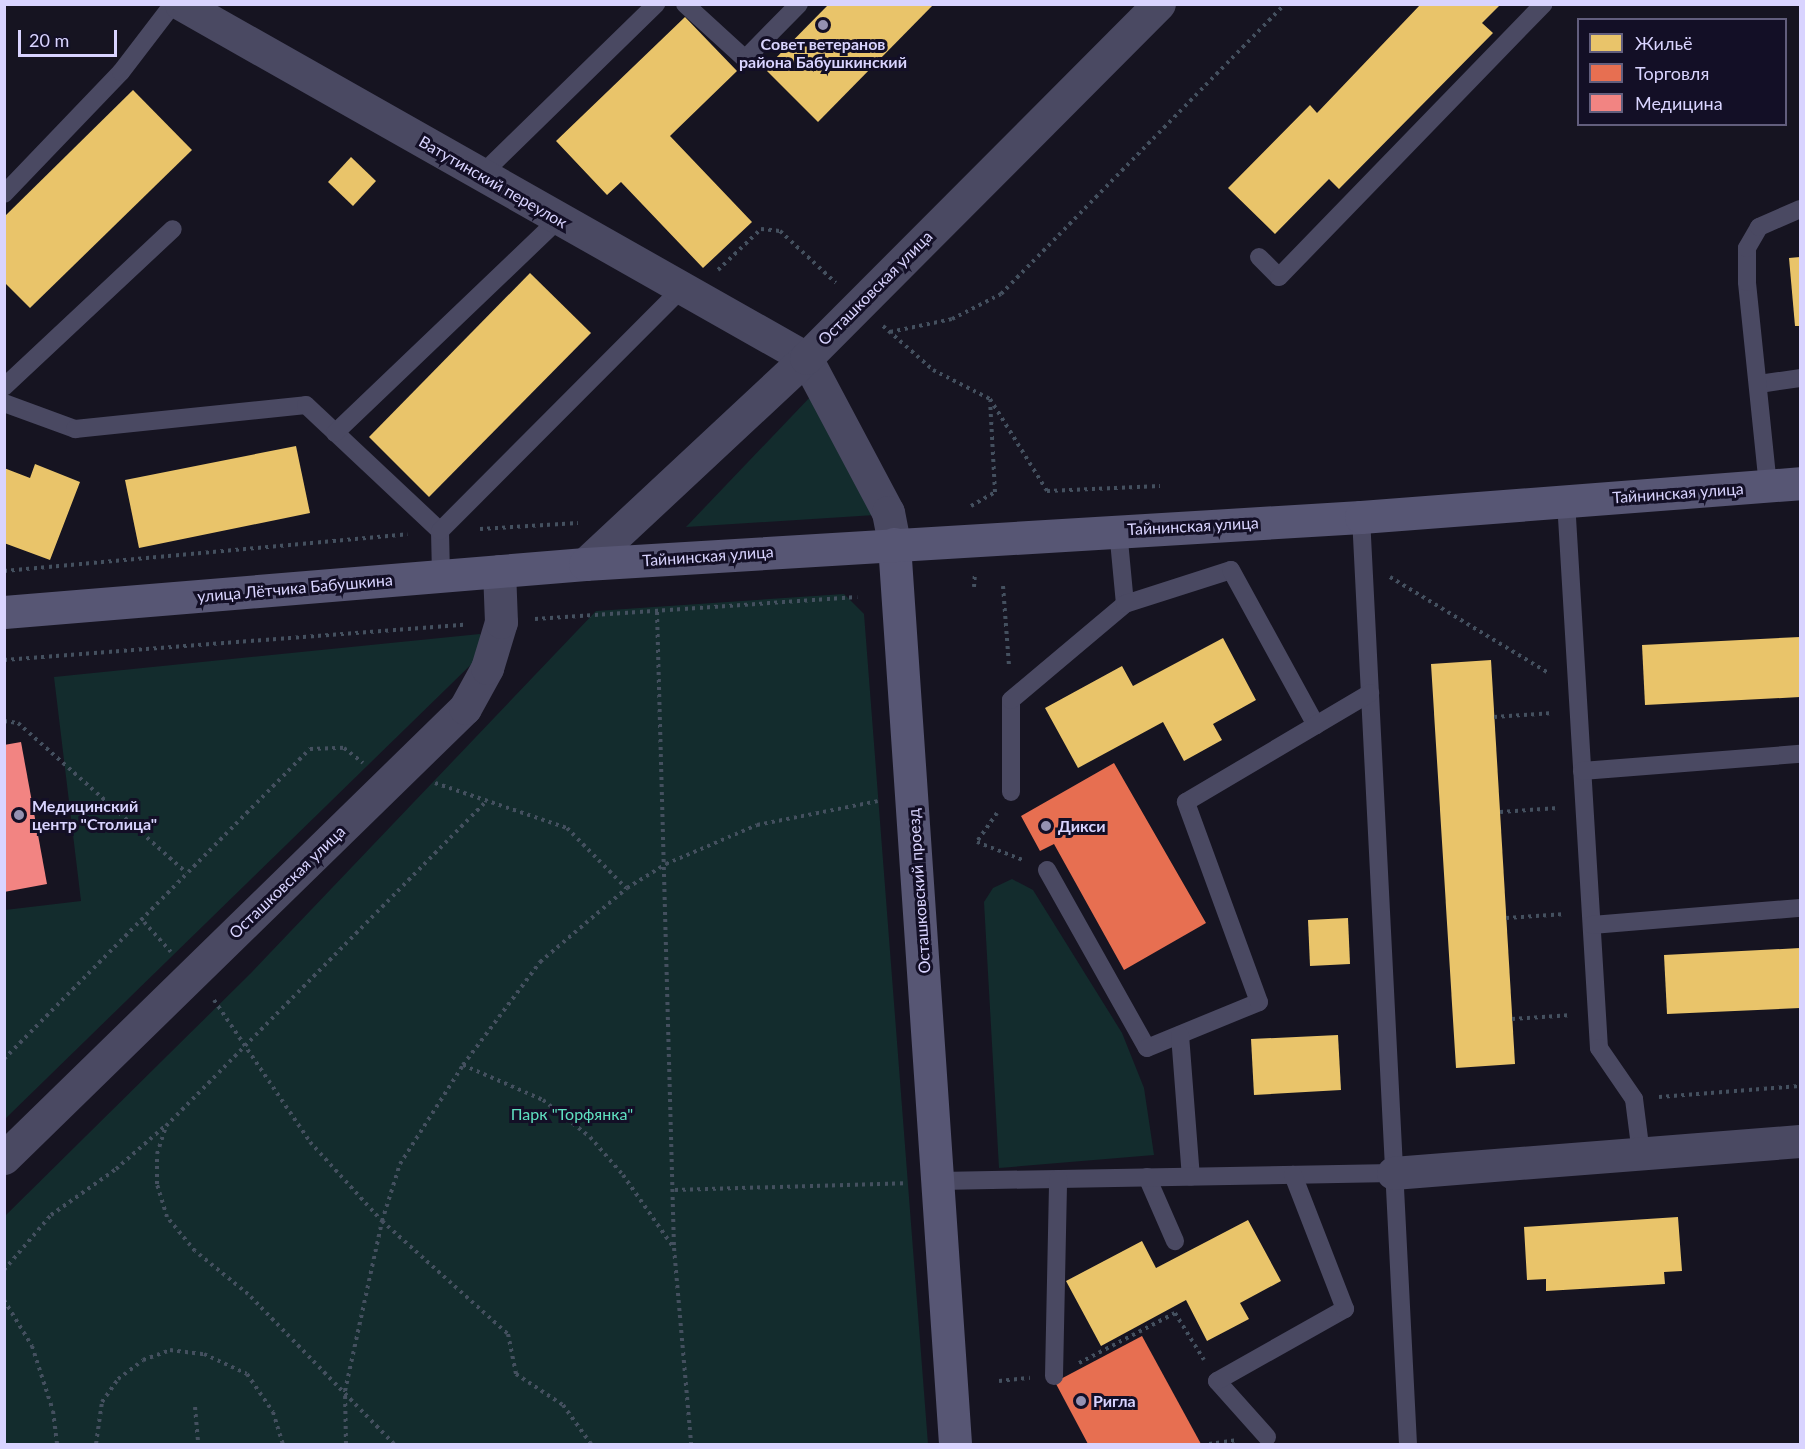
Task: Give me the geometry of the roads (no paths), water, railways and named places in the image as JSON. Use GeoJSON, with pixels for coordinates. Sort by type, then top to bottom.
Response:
{"type":"FeatureCollection","features":[{"type":"Feature","properties":{"kind":"main road","name":"Тайнинская улица"},"geometry":{"type":"LineString","coordinates":[[585,564],[1361,517],[1800,483]]}},
{"type":"Feature","properties":{"kind":"main road","name":"Осташковский проезд"},"geometry":{"type":"LineString","coordinates":[[894,544],[939,1181],[955,1444]]}},
{"type":"Feature","properties":{"kind":"main road","name":"улица Лётчика Бабушкина"},"geometry":{"type":"LineString","coordinates":[[4,612],[585,564]]}},
{"type":"Feature","properties":{"kind":"street","name":"Ватутинский переулок"},"geometry":{"type":"LineString","coordinates":[[181,4],[806,358]]}},
{"type":"Feature","properties":{"kind":"street","name":"Осташковская улица"},"geometry":{"type":"LineString","coordinates":[[585,564],[806,358],[1158,4]]}},
{"type":"Feature","properties":{"kind":"street","name":"Осташковский проезд"},"geometry":{"type":"LineString","coordinates":[[806,358],[888,512],[894,544]]}},
{"type":"Feature","properties":{"kind":"street","name":"Осташковская улица"},"geometry":{"type":"LineString","coordinates":[[4,1158],[465,708],[487,668],[501,622],[499,571]]}},
{"type":"Feature","properties":{"kind":"street"},"geometry":{"type":"LineString","coordinates":[[1393,1173],[1800,1141]]}},
{"type":"Feature","properties":{"kind":"lane"},"geometry":{"type":"LineString","coordinates":[[4,194],[121,72],[173,4]]}},
{"type":"Feature","properties":{"kind":"lane"},"geometry":{"type":"LineString","coordinates":[[481,175],[656,4]]}},
{"type":"Feature","properties":{"kind":"lane"},"geometry":{"type":"LineString","coordinates":[[685,4],[745,59],[799,4]]}},
{"type":"Feature","properties":{"kind":"lane"},"geometry":{"type":"LineString","coordinates":[[1259,257],[1279,277],[1544,4]]}},
{"type":"Feature","properties":{"kind":"lane"},"geometry":{"type":"LineString","coordinates":[[1768,486],[1747,282],[1747,248],[1759,227],[1800,209]]}},
{"type":"Feature","properties":{"kind":"lane"},"geometry":{"type":"LineString","coordinates":[[335,433],[559,219]]}},
{"type":"Feature","properties":{"kind":"lane"},"geometry":{"type":"LineString","coordinates":[[4,387],[172,229]]}},
{"type":"Feature","properties":{"kind":"lane"},"geometry":{"type":"LineString","coordinates":[[440,531],[682,288]]}},
{"type":"Feature","properties":{"kind":"lane"},"geometry":{"type":"LineString","coordinates":[[1759,384],[1800,378]]}},
{"type":"Feature","properties":{"kind":"lane"},"geometry":{"type":"LineString","coordinates":[[4,403],[75,429],[306,405],[440,531],[441,575]]}},
{"type":"Feature","properties":{"kind":"lane"},"geometry":{"type":"LineString","coordinates":[[1566,501],[1599,1048],[1634,1099],[1641,1154]]}},
{"type":"Feature","properties":{"kind":"lane"},"geometry":{"type":"LineString","coordinates":[[1361,517],[1408,1444]]}},
{"type":"Feature","properties":{"kind":"lane"},"geometry":{"type":"LineString","coordinates":[[1118,530],[1125,604]]}},
{"type":"Feature","properties":{"kind":"lane"},"geometry":{"type":"LineString","coordinates":[[1011,792],[1011,700],[1125,604],[1231,570],[1316,725]]}},
{"type":"Feature","properties":{"kind":"lane"},"geometry":{"type":"LineString","coordinates":[[1047,870],[1147,1048],[1259,1002],[1186,802],[1370,693]]}},
{"type":"Feature","properties":{"kind":"lane"},"geometry":{"type":"LineString","coordinates":[[1582,771],[1800,754]]}},
{"type":"Feature","properties":{"kind":"lane"},"geometry":{"type":"LineString","coordinates":[[1591,919],[1800,908]]}},
{"type":"Feature","properties":{"kind":"lane"},"geometry":{"type":"LineString","coordinates":[[1180,1035],[1191,1177]]}},
{"type":"Feature","properties":{"kind":"lane"},"geometry":{"type":"LineString","coordinates":[[939,1181],[1393,1173]]}},
{"type":"Feature","properties":{"kind":"lane"},"geometry":{"type":"LineString","coordinates":[[1267,1437],[1217,1382],[1345,1309],[1293,1175]]}},
{"type":"Feature","properties":{"kind":"lane"},"geometry":{"type":"LineString","coordinates":[[1147,1177],[1174,1241]]}},
{"type":"Feature","properties":{"kind":"lane"},"geometry":{"type":"LineString","coordinates":[[1054,1376],[1058,1179]]}},
{"type":"Feature","properties":{"kind":"place","name":"Совет ветеранов района Бабушкинский"},"geometry":{"type":"Point","coordinates":[823,25]}},
{"type":"Feature","properties":{"kind":"place","name":"Медицинский центр \"Столица\""},"geometry":{"type":"Point","coordinates":[19,815]}},
{"type":"Feature","properties":{"kind":"place","name":"Дикси"},"geometry":{"type":"Point","coordinates":[1046,826]}},
{"type":"Feature","properties":{"kind":"place","name":"Ригла"},"geometry":{"type":"Point","coordinates":[1081,1401]}},
{"type":"Feature","properties":{"kind":"park label","name":"Парк \"Торфянка\""},"geometry":{"type":"Point","coordinates":[572,1114]}}]}
